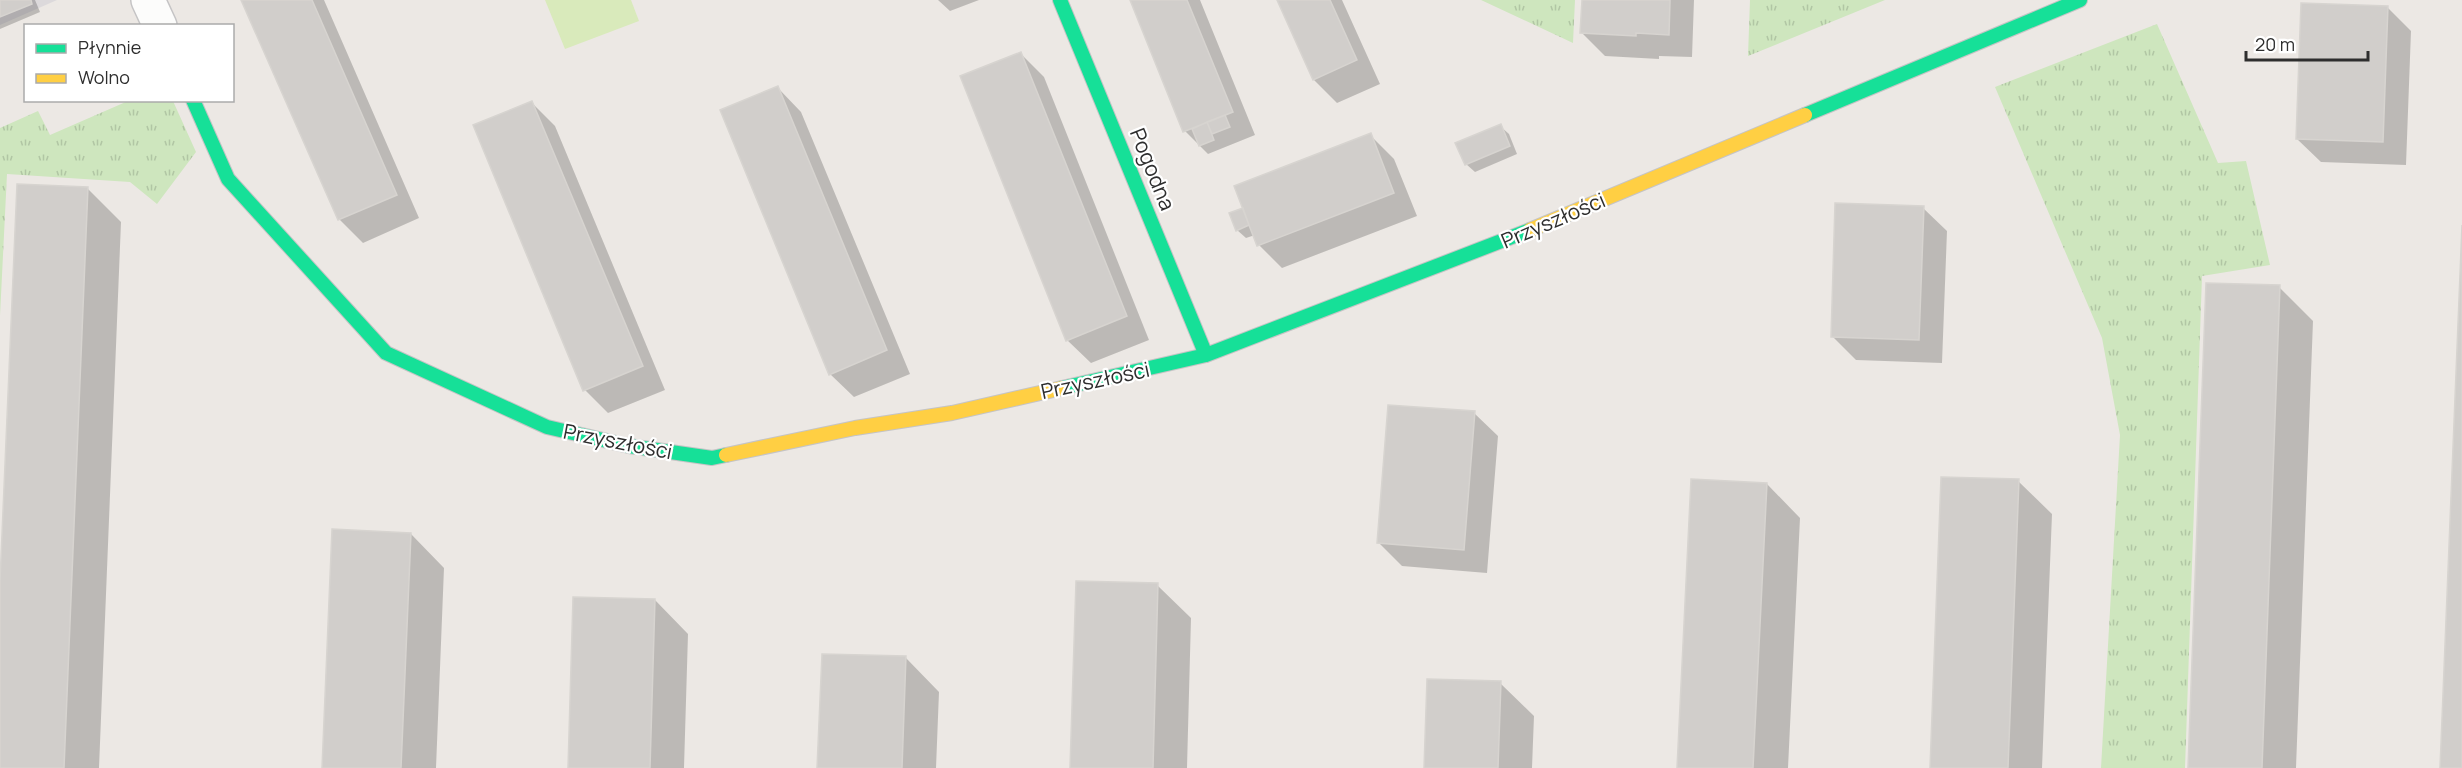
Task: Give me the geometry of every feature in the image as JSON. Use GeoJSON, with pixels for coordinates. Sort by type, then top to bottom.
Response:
{"type":"FeatureCollection","features":[{"type":"Feature","properties":{"kind":"street"},"geometry":{"type":"LineString","coordinates":[[148,0],[159,24]]}},
{"type":"Feature","properties":{"kind":"street","name":"Pogodna"},"geometry":{"type":"LineString","coordinates":[[1060,0],[1206,355]]}},
{"type":"Feature","properties":{"kind":"street","name":"Przyszłości"},"geometry":{"type":"LineString","coordinates":[[194,102],[228,179],[386,353],[547,427],[629,446],[712,458],[855,428],[952,413],[1206,355],[1480,251],[2080,0]]}},
{"type":"Feature","properties":{"kind":"shaded area"},"geometry":{"type":"Polygon","coordinates":[[[0,0],[57,0],[0,25],[0,0]]]}},
{"type":"Feature","properties":{"kind":"green space"},"geometry":{"type":"Polygon","coordinates":[[[545,0],[631,0],[639,21],[565,49],[545,0]]]}},
{"type":"Feature","properties":{"kind":"green space"},"geometry":{"type":"Polygon","coordinates":[[[1481,0],[1575,0],[1573,43],[1481,0]]]}},
{"type":"Feature","properties":{"kind":"green space"},"geometry":{"type":"Polygon","coordinates":[[[1750,0],[1885,0],[1748,56],[1750,0]]]}},
{"type":"Feature","properties":{"kind":"green space"},"geometry":{"type":"Polygon","coordinates":[[[2157,24],[2218,163],[2246,161],[2270,265],[2202,276],[2185,768],[2101,768],[2120,435],[2102,338],[1995,87],[2157,24]]]}},
{"type":"Feature","properties":{"kind":"green space"},"geometry":{"type":"Polygon","coordinates":[[[126,102],[173,102],[196,152],[157,204],[130,182],[7,174],[0,316],[0,128],[38,111],[50,135],[126,102]]]}},
{"type":"Feature","properties":{"kind":"building"},"geometry":{"type":"Polygon","coordinates":[[[0,0],[31,0],[32,4],[0,17],[0,0]]]}},
{"type":"Feature","properties":{"kind":"building"},"geometry":{"type":"Polygon","coordinates":[[[241,0],[312,0],[397,195],[338,220],[241,0]]]}},
{"type":"Feature","properties":{"kind":"building"},"geometry":{"type":"Polygon","coordinates":[[[1130,0],[1187,0],[1233,112],[1183,132],[1130,0]]]}},
{"type":"Feature","properties":{"kind":"building"},"geometry":{"type":"Polygon","coordinates":[[[1277,0],[1330,0],[1357,60],[1313,80],[1277,0]]]}},
{"type":"Feature","properties":{"kind":"building"},"geometry":{"type":"Polygon","coordinates":[[[1582,0],[1670,0],[1669,35],[1580,33],[1582,0]]]}},
{"type":"Feature","properties":{"kind":"building"},"geometry":{"type":"Polygon","coordinates":[[[2301,3],[2388,6],[2383,142],[2296,139],[2301,3]]]}},
{"type":"Feature","properties":{"kind":"building"},"geometry":{"type":"Polygon","coordinates":[[[1021,52],[1127,316],[1066,341],[960,76],[1021,52]]]}},
{"type":"Feature","properties":{"kind":"building"},"geometry":{"type":"Polygon","coordinates":[[[778,86],[887,350],[829,375],[720,110],[778,86]]]}},
{"type":"Feature","properties":{"kind":"building"},"geometry":{"type":"Polygon","coordinates":[[[532,101],[643,366],[583,391],[473,125],[532,101]]]}},
{"type":"Feature","properties":{"kind":"building"},"geometry":{"type":"Polygon","coordinates":[[[1225,115],[1230,127],[1212,134],[1207,122],[1225,115]]]}},
{"type":"Feature","properties":{"kind":"building"},"geometry":{"type":"Polygon","coordinates":[[[1207,122],[1214,140],[1199,146],[1192,129],[1207,122]]]}},
{"type":"Feature","properties":{"kind":"building"},"geometry":{"type":"Polygon","coordinates":[[[1501,124],[1510,146],[1465,165],[1455,143],[1501,124]]]}},
{"type":"Feature","properties":{"kind":"building"},"geometry":{"type":"Polygon","coordinates":[[[1371,133],[1394,193],[1257,246],[1234,186],[1371,133]]]}},
{"type":"Feature","properties":{"kind":"building"},"geometry":{"type":"Polygon","coordinates":[[[17,184],[88,187],[64,768],[0,768],[0,581],[17,184]]]}},
{"type":"Feature","properties":{"kind":"building"},"geometry":{"type":"Polygon","coordinates":[[[1835,203],[1924,206],[1919,340],[1831,337],[1835,203]]]}},
{"type":"Feature","properties":{"kind":"building"},"geometry":{"type":"Polygon","coordinates":[[[1243,208],[1249,225],[1236,231],[1229,213],[1243,208]]]}},
{"type":"Feature","properties":{"kind":"building"},"geometry":{"type":"Polygon","coordinates":[[[2462,225],[2462,768],[2440,768],[2462,225]]]}},
{"type":"Feature","properties":{"kind":"building"},"geometry":{"type":"Polygon","coordinates":[[[2206,283],[2280,285],[2262,768],[2188,768],[2206,283]]]}},
{"type":"Feature","properties":{"kind":"building"},"geometry":{"type":"Polygon","coordinates":[[[1388,405],[1475,411],[1464,550],[1377,543],[1388,405]]]}},
{"type":"Feature","properties":{"kind":"building"},"geometry":{"type":"Polygon","coordinates":[[[1941,477],[2019,479],[2008,768],[1930,768],[1941,477]]]}},
{"type":"Feature","properties":{"kind":"building"},"geometry":{"type":"Polygon","coordinates":[[[1691,479],[1767,483],[1753,768],[1677,768],[1691,479]]]}},
{"type":"Feature","properties":{"kind":"building"},"geometry":{"type":"Polygon","coordinates":[[[332,529],[411,533],[401,768],[322,768],[332,529]]]}},
{"type":"Feature","properties":{"kind":"building"},"geometry":{"type":"Polygon","coordinates":[[[1076,581],[1158,583],[1153,768],[1070,768],[1076,581]]]}},
{"type":"Feature","properties":{"kind":"building"},"geometry":{"type":"Polygon","coordinates":[[[573,597],[655,599],[650,768],[568,768],[573,597]]]}},
{"type":"Feature","properties":{"kind":"building"},"geometry":{"type":"Polygon","coordinates":[[[822,654],[906,656],[902,768],[817,768],[822,654]]]}},
{"type":"Feature","properties":{"kind":"building"},"geometry":{"type":"Polygon","coordinates":[[[1427,679],[1501,681],[1498,768],[1424,768],[1427,679]]]}},
{"type":"Feature","properties":{"kind":"traffic: fast"},"geometry":{"type":"LineString","coordinates":[[1060,0],[1206,355]]}},
{"type":"Feature","properties":{"kind":"traffic: fast"},"geometry":{"type":"LineString","coordinates":[[1805,115],[2080,0]]}},
{"type":"Feature","properties":{"kind":"traffic: fast"},"geometry":{"type":"LineString","coordinates":[[194,102],[228,179],[386,353],[547,427],[629,446],[712,458],[726,455]]}},
{"type":"Feature","properties":{"kind":"traffic: fast"},"geometry":{"type":"LineString","coordinates":[[1062,388],[1206,355],[1530,230]]}},
{"type":"Feature","properties":{"kind":"traffic: slow"},"geometry":{"type":"LineString","coordinates":[[1530,230],[1805,115]]}},
{"type":"Feature","properties":{"kind":"traffic: slow"},"geometry":{"type":"LineString","coordinates":[[726,455],[855,428],[952,413],[1062,388]]}}]}
